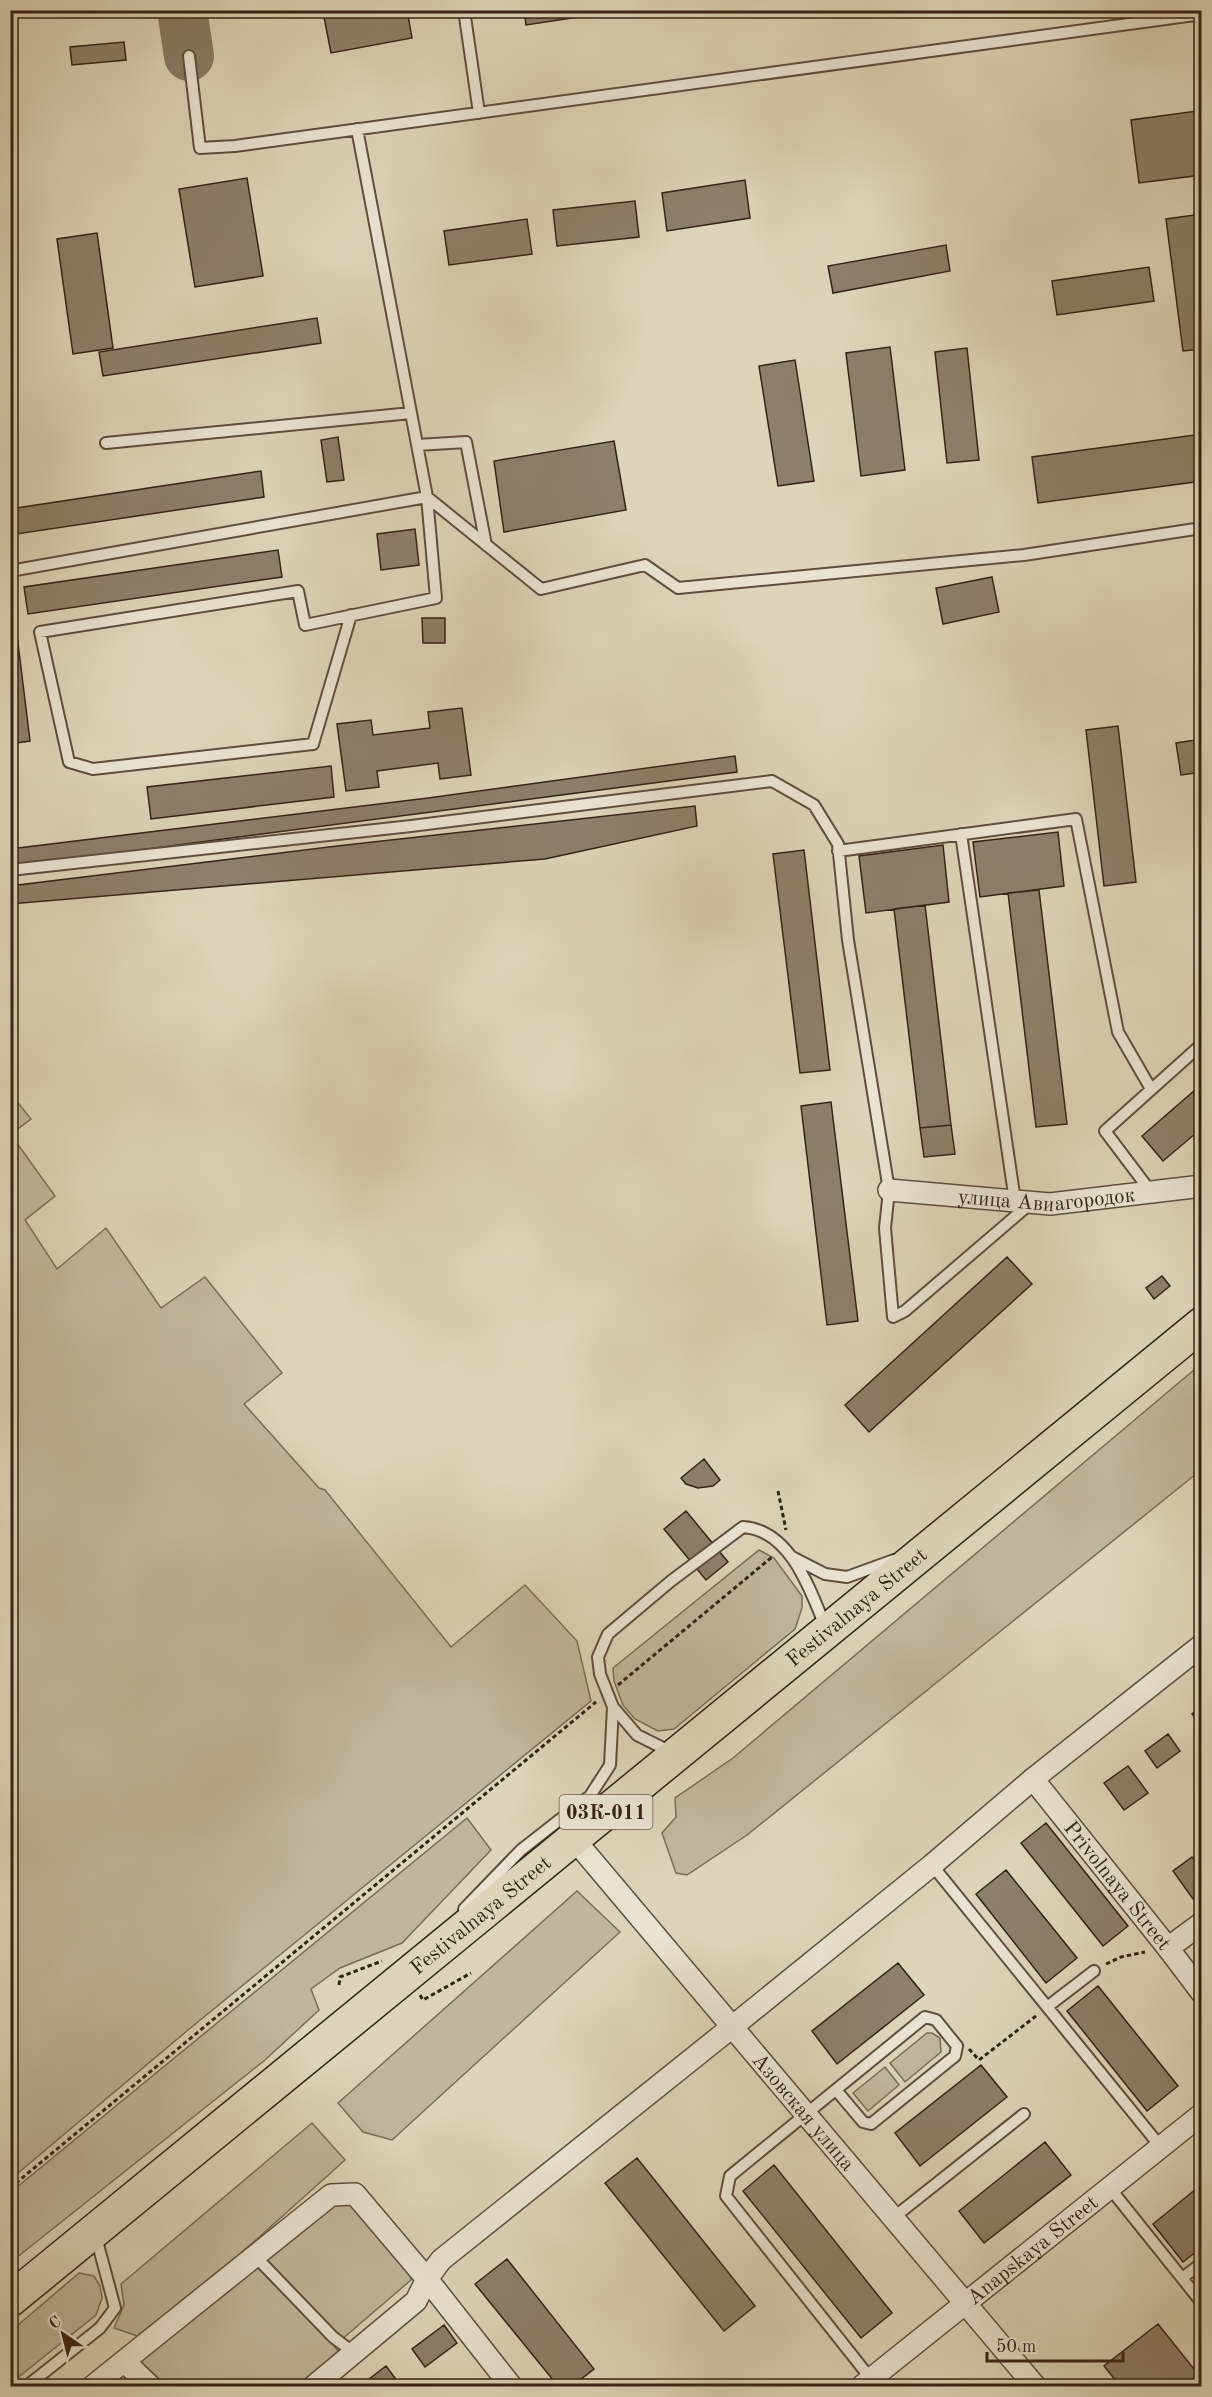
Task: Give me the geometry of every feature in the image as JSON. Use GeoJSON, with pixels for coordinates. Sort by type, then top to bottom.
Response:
{"type":"FeatureCollection","features":[{"type":"Feature","properties":{"kind":"main road","name":"Festivalnaya Street"},"geometry":{"type":"LineString","coordinates":[[10,2300],[1202,1324]]}},
{"type":"Feature","properties":{"kind":"street","name":"улица Авиагородок"},"geometry":{"type":"LineString","coordinates":[[889,1190],[1050,1204],[1202,1186]]}},
{"type":"Feature","properties":{"kind":"street"},"geometry":{"type":"LineString","coordinates":[[314,2386],[416,2301],[427,2279],[441,2260],[932,1865],[1033,1779],[1202,1645]]}},
{"type":"Feature","properties":{"kind":"street","name":"Privolnaya Street"},"geometry":{"type":"LineString","coordinates":[[1033,1779],[1202,1993]]}},
{"type":"Feature","properties":{"kind":"street","name":"Азовская улица"},"geometry":{"type":"LineString","coordinates":[[573,1838],[1035,2386]]}},
{"type":"Feature","properties":{"kind":"street"},"geometry":{"type":"LineString","coordinates":[[1168,1948],[1202,1923]]}},
{"type":"Feature","properties":{"kind":"street","name":"Anapskaya Street"},"geometry":{"type":"LineString","coordinates":[[867,2383],[926,2337],[964,2302],[1202,2114]]}},
{"type":"Feature","properties":{"kind":"street"},"geometry":{"type":"LineString","coordinates":[[93,2386],[331,2195],[355,2194],[427,2279],[511,2386]]}},
{"type":"Feature","properties":{"kind":"street"},"geometry":{"type":"LineString","coordinates":[[125,2362],[150,2386]]}},
{"type":"Feature","properties":{"kind":"lane"},"geometry":{"type":"LineString","coordinates":[[464,10],[479,112]]}},
{"type":"Feature","properties":{"kind":"lane"},"geometry":{"type":"LineString","coordinates":[[189,56],[200,148],[357,129],[1202,14]]}},
{"type":"Feature","properties":{"kind":"lane"},"geometry":{"type":"LineString","coordinates":[[351,615],[313,744],[93,769],[69,762],[40,632],[298,591],[305,625],[351,615],[436,598],[427,497],[357,129]]}},
{"type":"Feature","properties":{"kind":"lane"},"geometry":{"type":"LineString","coordinates":[[106,443],[411,413]]}},
{"type":"Feature","properties":{"kind":"lane"},"geometry":{"type":"LineString","coordinates":[[417,444],[466,441],[486,545]]}},
{"type":"Feature","properties":{"kind":"lane"},"geometry":{"type":"LineString","coordinates":[[10,571],[427,497],[541,589],[645,565],[678,588],[1024,555],[1202,528]]}},
{"type":"Feature","properties":{"kind":"lane"},"geometry":{"type":"LineString","coordinates":[[10,870],[423,825],[772,781],[814,805],[838,844],[848,940],[889,1190],[885,1228],[893,1317],[905,1311],[1024,1202],[962,834]]}},
{"type":"Feature","properties":{"kind":"lane"},"geometry":{"type":"LineString","coordinates":[[838,851],[1076,819],[1118,1032],[1151,1089]]}},
{"type":"Feature","properties":{"kind":"lane"},"geometry":{"type":"LineString","coordinates":[[1151,1192],[1105,1131],[1202,1044]]}},
{"type":"Feature","properties":{"kind":"lane"},"geometry":{"type":"LineString","coordinates":[[675,1754],[637,1735],[613,1707],[600,1674],[598,1657],[608,1634],[671,1581],[743,1527],[757,1528],[787,1552],[825,1574],[847,1577],[928,1547]]}},
{"type":"Feature","properties":{"kind":"lane"},"geometry":{"type":"LineString","coordinates":[[787,1552],[812,1593],[826,1630]]}},
{"type":"Feature","properties":{"kind":"lane"},"geometry":{"type":"LineString","coordinates":[[458,1915],[521,1850],[590,1796],[610,1765],[613,1707]]}},
{"type":"Feature","properties":{"kind":"lane"},"geometry":{"type":"LineString","coordinates":[[932,1865],[1160,2146]]}},
{"type":"Feature","properties":{"kind":"lane"},"geometry":{"type":"LineString","coordinates":[[367,2007],[441,1931]]}},
{"type":"Feature","properties":{"kind":"lane"},"geometry":{"type":"LineString","coordinates":[[1047,2007],[1094,1971]]}},
{"type":"Feature","properties":{"kind":"lane"},"geometry":{"type":"LineString","coordinates":[[836,2090],[862,2122],[871,2124],[955,2056],[957,2046],[936,2020],[925,2017],[730,2176],[726,2196],[867,2383]]}},
{"type":"Feature","properties":{"kind":"lane"},"geometry":{"type":"LineString","coordinates":[[893,2218],[1023,2114]]}},
{"type":"Feature","properties":{"kind":"lane"},"geometry":{"type":"LineString","coordinates":[[1109,2187],[1202,2302]]}},
{"type":"Feature","properties":{"kind":"lane"},"geometry":{"type":"LineString","coordinates":[[27,2386],[100,2328],[115,2308],[94,2231]]}},
{"type":"Feature","properties":{"kind":"lane"},"geometry":{"type":"LineString","coordinates":[[256,2257],[333,2337],[354,2353]]}},
{"type":"Feature","properties":{"kind":"lane"},"geometry":{"type":"LineString","coordinates":[[1182,2278],[1202,2263]]}},
{"type":"Feature","properties":{"kind":"path"},"geometry":{"type":"LineString","coordinates":[[10,2188],[607,1693],[787,1552],[788,1540],[778,1491]]}},
{"type":"Feature","properties":{"kind":"path"},"geometry":{"type":"LineString","coordinates":[[1094,1971],[1121,1957],[1168,1948]]}},
{"type":"Feature","properties":{"kind":"path"},"geometry":{"type":"LineString","coordinates":[[956,2051],[971,2049],[980,2060],[1047,2007]]}},
{"type":"Feature","properties":{"kind":"shaded area"},"geometry":{"type":"Polygon","coordinates":[[[11,1094],[31,1119],[10,1134],[11,1094]]]}},
{"type":"Feature","properties":{"kind":"shaded area"},"geometry":{"type":"Polygon","coordinates":[[[11,1135],[55,1196],[25,1220],[57,1269],[106,1228],[161,1308],[205,1277],[282,1373],[244,1404],[319,1488],[325,1490],[451,1647],[525,1585],[577,1641],[591,1701],[188,2030],[11,2179],[11,1135]]]}},
{"type":"Feature","properties":{"kind":"shaded area"},"geometry":{"type":"Polygon","coordinates":[[[1201,1364],[1201,1470],[747,1835],[687,1875],[676,1873],[662,1833],[676,1817],[675,1798],[733,1758],[1201,1364]]]}},
{"type":"Feature","properties":{"kind":"shaded area"},"geometry":{"type":"Polygon","coordinates":[[[759,1550],[774,1558],[802,1596],[802,1608],[795,1629],[674,1729],[658,1731],[635,1719],[623,1705],[614,1681],[613,1668],[759,1550]]]}},
{"type":"Feature","properties":{"kind":"shaded area"},"geometry":{"type":"Polygon","coordinates":[[[467,1818],[491,1850],[402,1943],[340,1968],[311,1989],[319,2010],[265,2060],[11,2262],[11,2192],[467,1818]]]}},
{"type":"Feature","properties":{"kind":"shaded area"},"geometry":{"type":"Polygon","coordinates":[[[577,1891],[620,1932],[392,2140],[363,2132],[338,2103],[577,1891]]]}},
{"type":"Feature","properties":{"kind":"shaded area"},"geometry":{"type":"Polygon","coordinates":[[[927,2033],[940,2038],[941,2052],[905,2082],[890,2063],[927,2033]]]}},
{"type":"Feature","properties":{"kind":"shaded area"},"geometry":{"type":"Polygon","coordinates":[[[885,2067],[899,2085],[868,2111],[853,2093],[885,2067]]]}},
{"type":"Feature","properties":{"kind":"shaded area"},"geometry":{"type":"Polygon","coordinates":[[[312,2123],[345,2160],[146,2339],[114,2328],[124,2305],[121,2284],[312,2123]]]}},
{"type":"Feature","properties":{"kind":"shaded area"},"geometry":{"type":"Polygon","coordinates":[[[335,2199],[354,2200],[409,2268],[411,2280],[334,2346],[343,2357],[308,2386],[158,2386],[141,2369],[140,2356],[335,2199]]]}},
{"type":"Feature","properties":{"kind":"shaded area"},"geometry":{"type":"Polygon","coordinates":[[[79,2273],[94,2276],[100,2286],[102,2298],[96,2315],[11,2383],[11,2331],[79,2273]]]}},
{"type":"Feature","properties":{"kind":"building"},"geometry":{"type":"Polygon","coordinates":[[[360,10],[407,10],[412,38],[331,53],[324,17],[360,10]]]}},
{"type":"Feature","properties":{"kind":"building"},"geometry":{"type":"Polygon","coordinates":[[[524,10],[605,10],[605,13],[526,25],[524,10]]]}},
{"type":"Feature","properties":{"kind":"building"},"geometry":{"type":"Polygon","coordinates":[[[124,42],[126,60],[72,65],[70,47],[124,42]]]}},
{"type":"Feature","properties":{"kind":"building"},"geometry":{"type":"Polygon","coordinates":[[[1197,111],[1202,145],[1202,175],[1139,183],[1131,120],[1197,111]]]}},
{"type":"Feature","properties":{"kind":"building"},"geometry":{"type":"Polygon","coordinates":[[[247,178],[263,276],[195,287],[179,189],[247,178]]]}},
{"type":"Feature","properties":{"kind":"building"},"geometry":{"type":"Polygon","coordinates":[[[745,180],[750,218],[667,231],[662,193],[745,180]]]}},
{"type":"Feature","properties":{"kind":"building"},"geometry":{"type":"Polygon","coordinates":[[[635,201],[639,237],[557,246],[553,210],[635,201]]]}},
{"type":"Feature","properties":{"kind":"building"},"geometry":{"type":"Polygon","coordinates":[[[1202,214],[1202,349],[1183,351],[1166,219],[1202,214]]]}},
{"type":"Feature","properties":{"kind":"building"},"geometry":{"type":"Polygon","coordinates":[[[527,219],[532,254],[449,265],[444,231],[527,219]]]}},
{"type":"Feature","properties":{"kind":"building"},"geometry":{"type":"Polygon","coordinates":[[[97,233],[113,348],[73,354],[57,239],[97,233]]]}},
{"type":"Feature","properties":{"kind":"building"},"geometry":{"type":"Polygon","coordinates":[[[946,245],[950,271],[833,293],[828,266],[946,245]]]}},
{"type":"Feature","properties":{"kind":"building"},"geometry":{"type":"Polygon","coordinates":[[[1149,267],[1154,301],[1057,315],[1052,281],[1149,267]]]}},
{"type":"Feature","properties":{"kind":"building"},"geometry":{"type":"Polygon","coordinates":[[[317,318],[321,343],[103,376],[99,352],[317,318]]]}},
{"type":"Feature","properties":{"kind":"building"},"geometry":{"type":"Polygon","coordinates":[[[890,347],[905,470],[861,476],[846,353],[890,347]]]}},
{"type":"Feature","properties":{"kind":"building"},"geometry":{"type":"Polygon","coordinates":[[[967,348],[979,460],[947,463],[935,352],[967,348]]]}},
{"type":"Feature","properties":{"kind":"building"},"geometry":{"type":"Polygon","coordinates":[[[795,360],[814,481],[778,486],[759,366],[795,360]]]}},
{"type":"Feature","properties":{"kind":"building"},"geometry":{"type":"Polygon","coordinates":[[[1202,434],[1202,481],[1038,503],[1032,457],[1202,434]]]}},
{"type":"Feature","properties":{"kind":"building"},"geometry":{"type":"Polygon","coordinates":[[[338,437],[344,480],[327,482],[321,440],[338,437]]]}},
{"type":"Feature","properties":{"kind":"building"},"geometry":{"type":"Polygon","coordinates":[[[614,441],[626,510],[504,532],[494,461],[614,441]]]}},
{"type":"Feature","properties":{"kind":"building"},"geometry":{"type":"Polygon","coordinates":[[[261,471],[264,497],[10,535],[10,509],[261,471]]]}},
{"type":"Feature","properties":{"kind":"building"},"geometry":{"type":"Polygon","coordinates":[[[415,529],[419,565],[381,570],[377,534],[415,529]]]}},
{"type":"Feature","properties":{"kind":"building"},"geometry":{"type":"Polygon","coordinates":[[[278,550],[282,577],[28,614],[24,587],[278,550]]]}},
{"type":"Feature","properties":{"kind":"building"},"geometry":{"type":"Polygon","coordinates":[[[992,577],[999,612],[943,624],[936,588],[992,577]]]}},
{"type":"Feature","properties":{"kind":"building"},"geometry":{"type":"Polygon","coordinates":[[[422,618],[445,618],[445,643],[423,643],[422,618]]]}},
{"type":"Feature","properties":{"kind":"building"},"geometry":{"type":"Polygon","coordinates":[[[10,619],[15,619],[30,741],[10,744],[10,619]]]}},
{"type":"Feature","properties":{"kind":"building"},"geometry":{"type":"Polygon","coordinates":[[[462,708],[471,775],[440,779],[438,763],[377,771],[379,787],[346,791],[337,724],[371,720],[373,735],[430,728],[428,712],[462,708]]]}},
{"type":"Feature","properties":{"kind":"building"},"geometry":{"type":"Polygon","coordinates":[[[1118,726],[1136,882],[1104,886],[1086,730],[1118,726]]]}},
{"type":"Feature","properties":{"kind":"building"},"geometry":{"type":"Polygon","coordinates":[[[1202,739],[1202,772],[1181,775],[1176,743],[1202,739]]]}},
{"type":"Feature","properties":{"kind":"building"},"geometry":{"type":"Polygon","coordinates":[[[735,756],[737,772],[10,867],[10,849],[428,798],[735,756]]]}},
{"type":"Feature","properties":{"kind":"building"},"geometry":{"type":"Polygon","coordinates":[[[331,766],[334,797],[151,819],[147,787],[331,766]]]}},
{"type":"Feature","properties":{"kind":"building"},"geometry":{"type":"Polygon","coordinates":[[[695,806],[697,826],[545,859],[10,904],[10,886],[695,806]]]}},
{"type":"Feature","properties":{"kind":"building"},"geometry":{"type":"Polygon","coordinates":[[[1058,832],[1064,886],[980,897],[973,842],[1058,832]]]}},
{"type":"Feature","properties":{"kind":"building"},"geometry":{"type":"Polygon","coordinates":[[[943,845],[949,902],[866,913],[859,856],[943,845]]]}},
{"type":"Feature","properties":{"kind":"building"},"geometry":{"type":"Polygon","coordinates":[[[804,850],[830,1070],[800,1073],[773,854],[804,850]]]}},
{"type":"Feature","properties":{"kind":"building"},"geometry":{"type":"Polygon","coordinates":[[[1039,890],[1067,1124],[1036,1127],[1008,893],[1039,890]]]}},
{"type":"Feature","properties":{"kind":"building"},"geometry":{"type":"Polygon","coordinates":[[[925,905],[951,1125],[920,1128],[894,909],[925,905]]]}},
{"type":"Feature","properties":{"kind":"building"},"geometry":{"type":"Polygon","coordinates":[[[1202,1084],[1202,1128],[1163,1161],[1142,1136],[1202,1084]]]}},
{"type":"Feature","properties":{"kind":"building"},"geometry":{"type":"Polygon","coordinates":[[[831,1102],[858,1321],[827,1325],[801,1106],[831,1102]]]}},
{"type":"Feature","properties":{"kind":"building"},"geometry":{"type":"Polygon","coordinates":[[[951,1125],[955,1154],[924,1157],[920,1128],[951,1125]]]}},
{"type":"Feature","properties":{"kind":"building"},"geometry":{"type":"Polygon","coordinates":[[[1007,1257],[1032,1284],[869,1432],[845,1405],[1007,1257]]]}},
{"type":"Feature","properties":{"kind":"building"},"geometry":{"type":"Polygon","coordinates":[[[1162,1276],[1170,1286],[1154,1299],[1146,1288],[1162,1276]]]}},
{"type":"Feature","properties":{"kind":"building"},"geometry":{"type":"Polygon","coordinates":[[[704,1459],[720,1480],[713,1486],[698,1488],[686,1484],[681,1478],[704,1459]]]}},
{"type":"Feature","properties":{"kind":"building"},"geometry":{"type":"Polygon","coordinates":[[[686,1511],[728,1562],[706,1580],[664,1529],[686,1511]]]}},
{"type":"Feature","properties":{"kind":"building"},"geometry":{"type":"Polygon","coordinates":[[[1202,1707],[1202,1727],[1192,1714],[1202,1707]]]}},
{"type":"Feature","properties":{"kind":"building"},"geometry":{"type":"Polygon","coordinates":[[[1168,1734],[1180,1751],[1157,1768],[1145,1751],[1168,1734]]]}},
{"type":"Feature","properties":{"kind":"building"},"geometry":{"type":"Polygon","coordinates":[[[1128,1766],[1148,1793],[1124,1810],[1104,1783],[1128,1766]]]}},
{"type":"Feature","properties":{"kind":"building"},"geometry":{"type":"Polygon","coordinates":[[[1046,1823],[1128,1926],[1103,1946],[1021,1843],[1046,1823]]]}},
{"type":"Feature","properties":{"kind":"building"},"geometry":{"type":"Polygon","coordinates":[[[1192,1857],[1202,1870],[1202,1892],[1193,1899],[1173,1871],[1192,1857]]]}},
{"type":"Feature","properties":{"kind":"building"},"geometry":{"type":"Polygon","coordinates":[[[1006,1870],[1077,1958],[1046,1983],[976,1894],[1006,1870]]]}},
{"type":"Feature","properties":{"kind":"building"},"geometry":{"type":"Polygon","coordinates":[[[898,1963],[924,1995],[837,2064],[812,2031],[898,1963]]]}},
{"type":"Feature","properties":{"kind":"building"},"geometry":{"type":"Polygon","coordinates":[[[1098,1986],[1178,2086],[1147,2111],[1067,2011],[1098,1986]]]}},
{"type":"Feature","properties":{"kind":"building"},"geometry":{"type":"Polygon","coordinates":[[[981,2065],[1007,2097],[920,2166],[895,2133],[981,2065]]]}},
{"type":"Feature","properties":{"kind":"building"},"geometry":{"type":"Polygon","coordinates":[[[1045,2142],[1071,2175],[984,2243],[959,2211],[1045,2142]]]}},
{"type":"Feature","properties":{"kind":"building"},"geometry":{"type":"Polygon","coordinates":[[[637,2158],[755,2306],[724,2331],[605,2183],[637,2158]]]}},
{"type":"Feature","properties":{"kind":"building"},"geometry":{"type":"Polygon","coordinates":[[[774,2165],[892,2313],[861,2338],[743,2191],[774,2165]]]}},
{"type":"Feature","properties":{"kind":"building"},"geometry":{"type":"Polygon","coordinates":[[[1202,2184],[1202,2247],[1183,2262],[1153,2224],[1202,2184]]]}},
{"type":"Feature","properties":{"kind":"building"},"geometry":{"type":"Polygon","coordinates":[[[507,2259],[594,2369],[572,2386],[558,2386],[475,2284],[507,2259]]]}},
{"type":"Feature","properties":{"kind":"building"},"geometry":{"type":"Polygon","coordinates":[[[1158,2324],[1202,2379],[1202,2386],[1120,2386],[1104,2366],[1158,2324]]]}},
{"type":"Feature","properties":{"kind":"building"},"geometry":{"type":"Polygon","coordinates":[[[444,2325],[457,2343],[425,2367],[412,2349],[444,2325]]]}},
{"type":"Feature","properties":{"kind":"building"},"geometry":{"type":"Polygon","coordinates":[[[386,2366],[401,2386],[366,2386],[364,2383],[386,2366]]]}},
{"type":"Feature","properties":{"kind":"building"},"geometry":{"type":"Polygon","coordinates":[[[35,2372],[46,2386],[17,2386],[35,2372]]]}},
{"type":"Feature","properties":{"kind":"taxiway"},"geometry":{"type":"LineString","coordinates":[[182,10],[189,56]]}}]}
